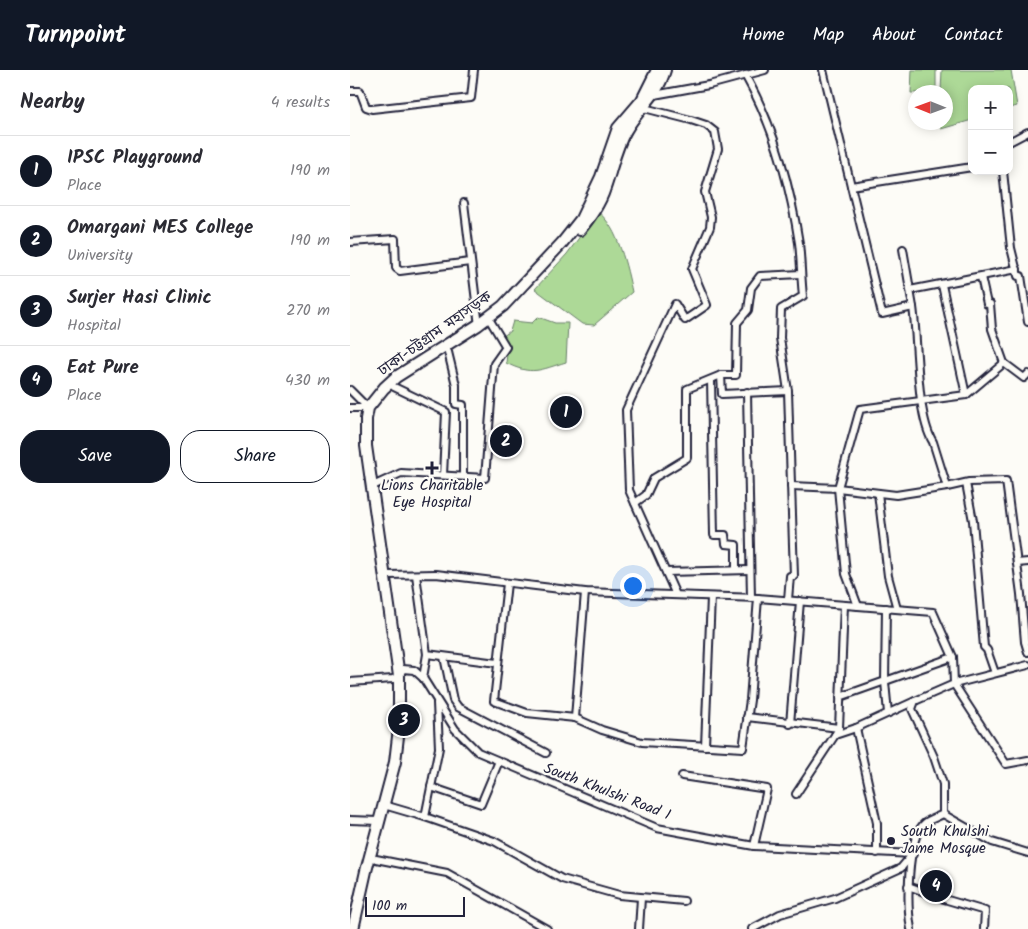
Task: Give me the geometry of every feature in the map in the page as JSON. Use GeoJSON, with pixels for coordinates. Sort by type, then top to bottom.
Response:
{"type":"FeatureCollection","features":[{"type":"Feature","properties":{"kind":"highway","name":"ঢাকা-চট্টগ্রাম মহাসড়ক"},"geometry":{"type":"LineString","coordinates":[[360,929],[402,740],[401,673],[371,448],[372,420],[376,406],[394,387],[448,352],[480,327],[519,290],[581,219],[601,177],[618,128],[642,100],[657,70]]}},
{"type":"Feature","properties":{"kind":"highway","name":"ঢাকা-চট্টগ্রাম মহাসড়ক"},"geometry":{"type":"LineString","coordinates":[[401,673],[370,487],[366,446],[368,408],[396,377],[491,322],[531,285],[593,214],[605,188],[618,146],[626,130],[654,95],[665,70]]}},
{"type":"Feature","properties":{"kind":"highway","name":"ঢাকা-চট্টগ্রাম মহাসড়ক"},"geometry":{"type":"LineString","coordinates":[[353,929],[353,910],[379,820],[386,806]]}},
{"type":"Feature","properties":{"kind":"street"},"geometry":{"type":"LineString","coordinates":[[350,91],[360,91],[366,107],[372,109],[471,98],[474,70]]}},
{"type":"Feature","properties":{"kind":"street"},"geometry":{"type":"LineString","coordinates":[[654,95],[709,85],[765,70]]}},
{"type":"Feature","properties":{"kind":"street"},"geometry":{"type":"LineString","coordinates":[[823,70],[882,314],[913,307]]}},
{"type":"Feature","properties":{"kind":"street"},"geometry":{"type":"LineString","coordinates":[[745,76],[768,126],[782,165],[799,245],[803,296],[781,308],[780,315],[780,338],[788,391],[794,576],[790,576],[788,600]]}},
{"type":"Feature","properties":{"kind":"street"},"geometry":{"type":"LineString","coordinates":[[644,108],[706,125],[715,132],[718,149],[705,192],[711,217],[710,226],[692,269],[707,304],[685,320],[675,304],[626,410],[629,487],[676,595]]}},
{"type":"Feature","properties":{"kind":"street"},"geometry":{"type":"LineString","coordinates":[[1013,140],[1028,132]]}},
{"type":"Feature","properties":{"kind":"street"},"geometry":{"type":"LineString","coordinates":[[851,186],[968,167]]}},
{"type":"Feature","properties":{"kind":"street"},"geometry":{"type":"LineString","coordinates":[[1002,175],[1008,227],[1018,276],[1022,276],[1028,322]]}},
{"type":"Feature","properties":{"kind":"street"},"geometry":{"type":"LineString","coordinates":[[464,203],[470,262],[480,327]]}},
{"type":"Feature","properties":{"kind":"street"},"geometry":{"type":"LineString","coordinates":[[350,242],[395,239],[396,268],[400,271],[470,262]]}},
{"type":"Feature","properties":{"kind":"street"},"geometry":{"type":"LineString","coordinates":[[903,249],[913,307],[922,402],[929,436],[933,442],[947,487]]}},
{"type":"Feature","properties":{"kind":"street"},"geometry":{"type":"LineString","coordinates":[[910,290],[981,278],[1017,269]]}},
{"type":"Feature","properties":{"kind":"street"},"geometry":{"type":"LineString","coordinates":[[635,503],[646,495],[654,478],[687,458],[687,389],[721,375],[736,375],[738,323],[748,310],[750,288],[760,276],[801,274]]}},
{"type":"Feature","properties":{"kind":"street"},"geometry":{"type":"LineString","coordinates":[[981,278],[987,304],[990,304],[992,329],[1004,364],[1024,378],[1028,374]]}},
{"type":"Feature","properties":{"kind":"street"},"geometry":{"type":"LineString","coordinates":[[942,285],[966,395]]}},
{"type":"Feature","properties":{"kind":"street"},"geometry":{"type":"LineString","coordinates":[[375,485],[401,473],[484,478],[494,364],[506,347],[491,322]]}},
{"type":"Feature","properties":{"kind":"street"},"geometry":{"type":"LineString","coordinates":[[448,352],[456,384],[456,404],[462,405],[462,476]]}},
{"type":"Feature","properties":{"kind":"street"},"geometry":{"type":"LineString","coordinates":[[858,606],[846,574],[838,488],[860,409],[966,395],[1004,364]]}},
{"type":"Feature","properties":{"kind":"street"},"geometry":{"type":"LineString","coordinates":[[721,375],[722,394],[788,391]]}},
{"type":"Feature","properties":{"kind":"street"},"geometry":{"type":"LineString","coordinates":[[710,380],[714,535],[725,535],[726,544],[736,545],[736,570]]}},
{"type":"Feature","properties":{"kind":"street"},"geometry":{"type":"LineString","coordinates":[[394,387],[446,412],[443,475]]}},
{"type":"Feature","properties":{"kind":"street"},"geometry":{"type":"LineString","coordinates":[[350,390],[368,408]]}},
{"type":"Feature","properties":{"kind":"street"},"geometry":{"type":"LineString","coordinates":[[507,583],[494,701],[527,713],[575,718],[602,730],[642,742],[743,748],[748,717],[754,598],[750,570],[747,392]]}},
{"type":"Feature","properties":{"kind":"street"},"geometry":{"type":"LineString","coordinates":[[350,408],[368,408]]}},
{"type":"Feature","properties":{"kind":"street"},"geometry":{"type":"LineString","coordinates":[[790,486],[838,488],[896,495],[966,482],[1006,481],[1025,642],[1028,652]]}},
{"type":"Feature","properties":{"kind":"street"},"geometry":{"type":"LineString","coordinates":[[966,482],[973,521],[984,647],[987,650],[995,673]]}},
{"type":"Feature","properties":{"kind":"street"},"geometry":{"type":"LineString","coordinates":[[878,493],[888,576],[897,609]]}},
{"type":"Feature","properties":{"kind":"street"},"geometry":{"type":"LineString","coordinates":[[1016,563],[1028,562]]}},
{"type":"Feature","properties":{"kind":"street"},"geometry":{"type":"LineString","coordinates":[[666,572],[750,570]]}},
{"type":"Feature","properties":{"kind":"street"},"geometry":{"type":"LineString","coordinates":[[388,576],[436,574],[585,592],[754,598],[933,612],[952,657],[954,684],[1006,764],[1028,760]]}},
{"type":"Feature","properties":{"kind":"street"},"geometry":{"type":"LineString","coordinates":[[416,575],[427,654],[423,678]]}},
{"type":"Feature","properties":{"kind":"street"},"geometry":{"type":"LineString","coordinates":[[575,718],[585,592]]}},
{"type":"Feature","properties":{"kind":"street"},"geometry":{"type":"LineString","coordinates":[[705,746],[711,596]]}},
{"type":"Feature","properties":{"kind":"street"},"geometry":{"type":"LineString","coordinates":[[790,724],[800,601]]}},
{"type":"Feature","properties":{"kind":"street"},"geometry":{"type":"LineString","coordinates":[[796,794],[839,728],[844,605]]}},
{"type":"Feature","properties":{"kind":"street"},"geometry":{"type":"LineString","coordinates":[[886,608],[885,682],[888,714]]}},
{"type":"Feature","properties":{"kind":"street"},"geometry":{"type":"LineString","coordinates":[[427,654],[497,663]]}},
{"type":"Feature","properties":{"kind":"street"},"geometry":{"type":"LineString","coordinates":[[444,657],[453,700],[458,707],[546,753]]}},
{"type":"Feature","properties":{"kind":"street"},"geometry":{"type":"LineString","coordinates":[[840,697],[952,657]]}},
{"type":"Feature","properties":{"kind":"street"},"geometry":{"type":"LineString","coordinates":[[835,735],[856,728],[954,684],[1028,665]]}},
{"type":"Feature","properties":{"kind":"street"},"geometry":{"type":"LineString","coordinates":[[350,682],[414,670],[423,678]]}},
{"type":"Feature","properties":{"kind":"street","name":"South Khulshi Road 1"},"geometry":{"type":"LineString","coordinates":[[423,678],[437,704],[455,729],[478,752],[657,828],[754,846],[913,854]]}},
{"type":"Feature","properties":{"kind":"street"},"geometry":{"type":"LineString","coordinates":[[915,701],[912,709],[934,757],[943,784],[943,814]]}},
{"type":"Feature","properties":{"kind":"street"},"geometry":{"type":"LineString","coordinates":[[425,817],[439,748],[437,704]]}},
{"type":"Feature","properties":{"kind":"street"},"geometry":{"type":"LineString","coordinates":[[748,717],[790,724],[839,728]]}},
{"type":"Feature","properties":{"kind":"street"},"geometry":{"type":"LineString","coordinates":[[856,728],[877,823],[877,853]]}},
{"type":"Feature","properties":{"kind":"street"},"geometry":{"type":"LineString","coordinates":[[431,788],[481,804],[499,761]]}},
{"type":"Feature","properties":{"kind":"street"},"geometry":{"type":"LineString","coordinates":[[682,776],[767,789],[754,846]]}},
{"type":"Feature","properties":{"kind":"street"},"geometry":{"type":"LineString","coordinates":[[386,806],[494,840],[562,879],[619,895],[684,901]]}},
{"type":"Feature","properties":{"kind":"street"},"geometry":{"type":"LineString","coordinates":[[943,814],[992,842],[1028,853]]}},
{"type":"Feature","properties":{"kind":"street"},"geometry":{"type":"LineString","coordinates":[[911,929],[908,909],[908,886],[913,854],[921,828],[925,823],[943,814]]}},
{"type":"Feature","properties":{"kind":"street"},"geometry":{"type":"LineString","coordinates":[[350,820],[379,820]]}},
{"type":"Feature","properties":{"kind":"street"},"geometry":{"type":"LineString","coordinates":[[752,929],[780,914],[835,898],[901,868],[913,854]]}},
{"type":"Feature","properties":{"kind":"street"},"geometry":{"type":"LineString","coordinates":[[376,859],[447,873],[547,929]]}},
{"type":"Feature","properties":{"kind":"street"},"geometry":{"type":"LineString","coordinates":[[908,886],[985,911],[984,929]]}},
{"type":"Feature","properties":{"kind":"street"},"geometry":{"type":"LineString","coordinates":[[638,929],[641,898]]}},
{"type":"Feature","properties":{"kind":"green space"},"geometry":{"type":"Polygon","coordinates":[[[912,70],[936,70],[936,85],[911,85],[912,70]]]}},
{"type":"Feature","properties":{"kind":"green space"},"geometry":{"type":"Polygon","coordinates":[[[942,70],[1011,70],[1017,106],[1013,107],[1013,85],[968,85],[968,121],[953,126],[953,85],[941,85],[942,70]]]}},
{"type":"Feature","properties":{"kind":"green space"},"geometry":{"type":"Polygon","coordinates":[[[598,212],[611,227],[621,249],[632,292],[594,325],[582,324],[535,289],[567,254],[598,212]]]}},
{"type":"Feature","properties":{"kind":"green space"},"geometry":{"type":"Polygon","coordinates":[[[538,317],[555,323],[568,323],[566,362],[530,371],[506,363],[508,345],[502,337],[510,331],[513,321],[532,323],[538,317]]]}},
{"type":"Feature","properties":{"kind":"place","name":"IPSC Playground"},"geometry":{"type":"Point","coordinates":[566,412]}},
{"type":"Feature","properties":{"kind":"place","name":"Omargani MES College"},"geometry":{"type":"Point","coordinates":[506,441]}},
{"type":"Feature","properties":{"kind":"place","name":"Lions Charitable Eye Hospital"},"geometry":{"type":"Point","coordinates":[432,468]}},
{"type":"Feature","properties":{"kind":"place","name":"Surjer Hasi Clinic"},"geometry":{"type":"Point","coordinates":[404,720]}},
{"type":"Feature","properties":{"kind":"place","name":"South Khulshi Jame Mosque"},"geometry":{"type":"Point","coordinates":[891,841]}},
{"type":"Feature","properties":{"kind":"place","name":"Eat Pure"},"geometry":{"type":"Point","coordinates":[936,886]}}]}
